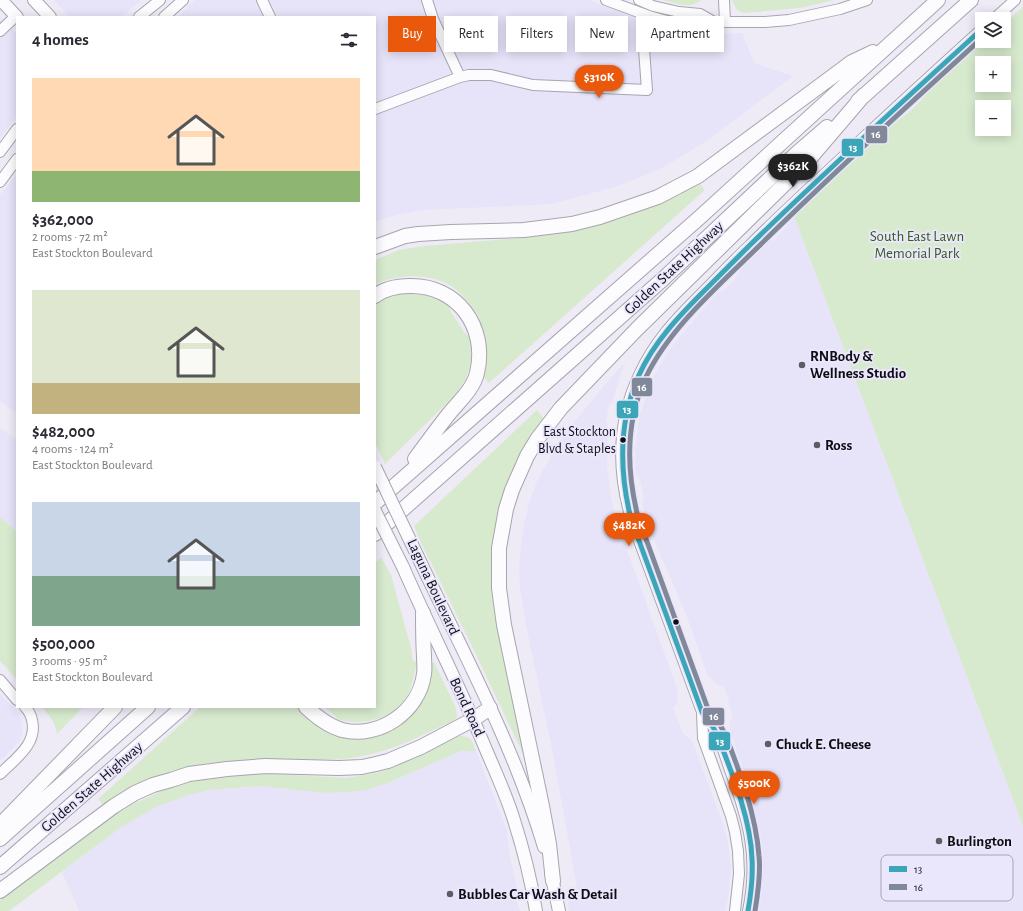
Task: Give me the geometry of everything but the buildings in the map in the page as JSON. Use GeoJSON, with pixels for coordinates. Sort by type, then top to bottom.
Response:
{"type":"FeatureCollection","features":[{"type":"Feature","properties":{"kind":"highway","name":"Golden State Highway"},"geometry":{"type":"LineString","coordinates":[[376,502],[700,218],[886,46],[938,0]]}},
{"type":"Feature","properties":{"kind":"highway","name":"Golden State Highway"},"geometry":{"type":"LineString","coordinates":[[376,533],[663,280],[797,153],[971,0]]}},
{"type":"Feature","properties":{"kind":"highway"},"geometry":{"type":"LineString","coordinates":[[376,246],[405,236],[418,234],[524,230],[572,224],[600,217],[658,197],[698,176],[852,62],[886,46]]}},
{"type":"Feature","properties":{"kind":"highway"},"geometry":{"type":"LineString","coordinates":[[553,881],[549,844],[542,806],[504,625],[499,588],[499,548],[506,509],[512,490],[527,456],[538,438],[561,408],[637,329],[806,163],[864,95]]}},
{"type":"Feature","properties":{"kind":"highway"},"geometry":{"type":"LineString","coordinates":[[376,296],[399,286],[422,286],[444,294],[462,308],[475,328],[480,351],[477,374],[466,395],[449,414],[397,483]]}},
{"type":"Feature","properties":{"kind":"highway"},"geometry":{"type":"LineString","coordinates":[[307,708],[322,721],[342,730],[365,731],[386,726],[404,713],[418,695],[424,674],[423,613]]}},
{"type":"Feature","properties":{"kind":"highway"},"geometry":{"type":"LineString","coordinates":[[0,825],[114,708]]}},
{"type":"Feature","properties":{"kind":"highway","name":"Golden State Highway"},"geometry":{"type":"LineString","coordinates":[[0,839],[147,708]]}},
{"type":"Feature","properties":{"kind":"highway","name":"Golden State Highway"},"geometry":{"type":"LineString","coordinates":[[0,867],[182,708]]}},
{"type":"Feature","properties":{"kind":"highway"},"geometry":{"type":"LineString","coordinates":[[0,891],[114,806],[135,793],[153,785],[189,774],[227,768],[265,766],[339,768],[362,767],[394,758],[421,747],[474,719],[490,708]]}},
{"type":"Feature","properties":{"kind":"main road"},"geometry":{"type":"LineString","coordinates":[[2,0],[16,16]]}},
{"type":"Feature","properties":{"kind":"main road"},"geometry":{"type":"LineString","coordinates":[[34,0],[49,16]]}},
{"type":"Feature","properties":{"kind":"main road","name":"Laguna Boulevard"},"geometry":{"type":"LineString","coordinates":[[376,469],[490,708]]}},
{"type":"Feature","properties":{"kind":"main road","name":"Bond Road"},"geometry":{"type":"LineString","coordinates":[[376,513],[474,719],[501,784],[513,816],[524,854],[536,911]]}},
{"type":"Feature","properties":{"kind":"main road","name":"Bond Road"},"geometry":{"type":"LineString","coordinates":[[490,708],[508,748],[534,815],[553,881],[559,911]]}},
{"type":"Feature","properties":{"kind":"street"},"geometry":{"type":"LineString","coordinates":[[140,16],[160,0]]}},
{"type":"Feature","properties":{"kind":"street"},"geometry":{"type":"LineString","coordinates":[[165,16],[183,0]]}},
{"type":"Feature","properties":{"kind":"street"},"geometry":{"type":"LineString","coordinates":[[262,0],[270,16]]}},
{"type":"Feature","properties":{"kind":"street"},"geometry":{"type":"LineString","coordinates":[[427,0],[433,19],[460,78]]}},
{"type":"Feature","properties":{"kind":"street"},"geometry":{"type":"LineString","coordinates":[[606,0],[649,16]]}},
{"type":"Feature","properties":{"kind":"street"},"geometry":{"type":"LineString","coordinates":[[638,0],[653,6],[680,12],[700,14],[704,16]]}},
{"type":"Feature","properties":{"kind":"street"},"geometry":{"type":"LineString","coordinates":[[724,0],[725,22],[765,22],[789,20],[840,9],[867,0]]}},
{"type":"Feature","properties":{"kind":"street"},"geometry":{"type":"LineString","coordinates":[[1002,12],[1015,0]]}},
{"type":"Feature","properties":{"kind":"street"},"geometry":{"type":"LineString","coordinates":[[0,31],[16,18]]}},
{"type":"Feature","properties":{"kind":"street"},"geometry":{"type":"LineString","coordinates":[[748,911],[751,896],[753,869],[750,836],[738,791],[716,733],[702,712],[631,519],[624,492],[621,472],[621,444],[627,410],[638,376],[657,343],[684,310],[772,223],[975,35]]}},
{"type":"Feature","properties":{"kind":"street"},"geometry":{"type":"LineString","coordinates":[[376,110],[469,75],[491,75],[533,85],[647,90],[644,52]]}},
{"type":"Feature","properties":{"kind":"street"},"geometry":{"type":"LineString","coordinates":[[0,152],[16,130]]}},
{"type":"Feature","properties":{"kind":"street"},"geometry":{"type":"LineString","coordinates":[[0,182],[16,160]]}},
{"type":"Feature","properties":{"kind":"street"},"geometry":{"type":"LineString","coordinates":[[0,680],[16,699]]}},
{"type":"Feature","properties":{"kind":"street"},"geometry":{"type":"LineString","coordinates":[[0,774],[24,750],[32,738],[34,726],[32,717],[25,708]]}},
{"type":"Feature","properties":{"kind":"street"},"geometry":{"type":"LineString","coordinates":[[702,712],[703,738],[731,816],[735,832],[739,874],[735,911]]}},
{"type":"Feature","properties":{"kind":"shaded area"},"geometry":{"type":"Polygon","coordinates":[[[54,0],[141,0],[122,16],[69,16],[54,0]]]}},
{"type":"Feature","properties":{"kind":"shaded area"},"geometry":{"type":"Polygon","coordinates":[[[195,0],[589,0],[633,17],[636,21],[636,52],[724,52],[724,34],[742,33],[754,63],[793,76],[706,141],[684,155],[656,171],[615,187],[551,204],[422,210],[392,216],[376,222],[376,16],[179,16],[195,0]]]}},
{"type":"Feature","properties":{"kind":"shaded area"},"geometry":{"type":"Polygon","coordinates":[[[0,17],[16,34],[16,117],[0,138],[0,17]]]}},
{"type":"Feature","properties":{"kind":"shaded area"},"geometry":{"type":"Polygon","coordinates":[[[16,175],[16,412],[0,401],[0,195],[16,175]]]}},
{"type":"Feature","properties":{"kind":"shaded area"},"geometry":{"type":"Polygon","coordinates":[[[794,216],[1023,826],[1023,911],[755,911],[761,871],[760,848],[762,844],[759,825],[755,822],[744,771],[730,731],[730,722],[733,716],[724,687],[718,685],[708,676],[686,614],[654,540],[642,504],[644,498],[640,480],[636,475],[635,449],[640,414],[653,378],[667,353],[718,292],[723,291],[737,277],[738,272],[770,240],[774,240],[790,223],[790,219],[794,216]]]}},
{"type":"Feature","properties":{"kind":"shaded area"},"geometry":{"type":"Polygon","coordinates":[[[626,361],[612,403],[609,404],[606,421],[608,424],[607,466],[611,497],[627,550],[677,688],[677,703],[673,708],[683,734],[693,743],[722,821],[728,842],[731,869],[728,899],[725,911],[569,911],[566,890],[577,887],[553,754],[520,589],[519,568],[521,546],[529,503],[538,479],[554,451],[576,420],[626,361]]]}},
{"type":"Feature","properties":{"kind":"shaded area"},"geometry":{"type":"Polygon","coordinates":[[[0,428],[16,439],[16,531],[0,517],[0,428]]]}},
{"type":"Feature","properties":{"kind":"shaded area"},"geometry":{"type":"Polygon","coordinates":[[[0,694],[17,712],[21,719],[22,733],[20,740],[0,761],[0,694]]]}},
{"type":"Feature","properties":{"kind":"shaded area"},"geometry":{"type":"Polygon","coordinates":[[[461,751],[476,751],[507,831],[510,858],[519,897],[517,901],[520,911],[79,911],[62,872],[123,826],[158,806],[189,795],[210,790],[259,786],[326,793],[347,792],[387,784],[461,751]]]}},
{"type":"Feature","properties":{"kind":"green space"},"geometry":{"type":"Polygon","coordinates":[[[662,0],[701,0],[692,5],[687,5],[662,0]]]}},
{"type":"Feature","properties":{"kind":"green space"},"geometry":{"type":"Polygon","coordinates":[[[732,0],[835,0],[800,8],[743,13],[737,10],[732,0]]]}},
{"type":"Feature","properties":{"kind":"green space","name":"South East Lawn Memorial Park"},"geometry":{"type":"Polygon","coordinates":[[[1023,7],[1023,826],[794,216],[893,123],[913,109],[928,90],[977,48],[1011,48],[1011,18],[1023,7]]]}},
{"type":"Feature","properties":{"kind":"green space"},"geometry":{"type":"Polygon","coordinates":[[[698,182],[705,190],[489,383],[482,375],[485,360],[485,338],[481,323],[478,316],[465,299],[454,288],[446,283],[426,277],[415,276],[393,278],[376,285],[376,260],[399,250],[423,246],[532,237],[575,231],[618,219],[654,205],[698,182]]]}},
{"type":"Feature","properties":{"kind":"green space"},"geometry":{"type":"Polygon","coordinates":[[[397,292],[426,292],[449,305],[451,312],[464,332],[471,338],[472,347],[471,362],[466,379],[456,394],[385,464],[376,445],[376,302],[385,296],[397,292]]]}},
{"type":"Feature","properties":{"kind":"green space"},"geometry":{"type":"Polygon","coordinates":[[[537,410],[545,420],[494,549],[527,756],[524,756],[414,526],[537,410]]]}},
{"type":"Feature","properties":{"kind":"green space"},"geometry":{"type":"Polygon","coordinates":[[[0,517],[16,531],[16,679],[0,661],[0,517]]]}},
{"type":"Feature","properties":{"kind":"green space"},"geometry":{"type":"Polygon","coordinates":[[[381,557],[391,575],[411,648],[413,661],[417,662],[409,692],[398,708],[383,717],[374,720],[356,722],[338,720],[325,708],[376,708],[376,563],[381,557]]]}},
{"type":"Feature","properties":{"kind":"green space"},"geometry":{"type":"Polygon","coordinates":[[[434,662],[456,708],[457,717],[453,721],[398,746],[353,758],[320,760],[260,759],[199,765],[184,768],[154,778],[104,806],[98,799],[199,708],[298,708],[312,722],[333,734],[354,738],[374,736],[395,728],[411,715],[429,663],[434,662]]]}},
{"type":"Feature","properties":{"kind":"green space"},"geometry":{"type":"Polygon","coordinates":[[[43,708],[82,708],[57,734],[52,719],[43,708]]]}},
{"type":"Feature","properties":{"kind":"green space"},"geometry":{"type":"Polygon","coordinates":[[[459,736],[469,738],[476,751],[461,751],[386,784],[366,790],[326,793],[259,786],[210,790],[189,795],[158,806],[123,826],[9,911],[0,911],[0,900],[111,817],[131,805],[170,787],[209,776],[260,773],[346,778],[365,775],[384,771],[459,736]]]}},
{"type":"Feature","properties":{"kind":"transit line","name":"13"},"geometry":{"type":"LineString","coordinates":[[748,911],[752,885],[751,844],[740,797],[718,737],[702,712],[631,519],[624,482],[623,464],[624,428],[627,410],[639,375],[652,351],[686,310],[807,190],[975,35]]}},
{"type":"Feature","properties":{"kind":"transit line","name":"16"},"geometry":{"type":"LineString","coordinates":[[755,911],[760,863],[755,825],[751,809],[725,734],[719,723],[708,709],[638,517],[631,481],[630,463],[631,428],[634,411],[646,377],[656,359],[695,309],[811,196],[975,44]]}},
{"type":"Feature","properties":{"kind":"place","name":"RNBody & Wellness Studio"},"geometry":{"type":"Point","coordinates":[802,365]}},
{"type":"Feature","properties":{"kind":"place","name":"East Stockton Blvd & Staples"},"geometry":{"type":"Point","coordinates":[623,440]}},
{"type":"Feature","properties":{"kind":"place","name":"Ross"},"geometry":{"type":"Point","coordinates":[817,445]}},
{"type":"Feature","properties":{"kind":"place","name":"Chuck E. Cheese"},"geometry":{"type":"Point","coordinates":[768,744]}},
{"type":"Feature","properties":{"kind":"place","name":"Burlington"},"geometry":{"type":"Point","coordinates":[939,841]}},
{"type":"Feature","properties":{"kind":"place","name":"Bubbles Car Wash & Detail"},"geometry":{"type":"Point","coordinates":[450,894]}}]}
